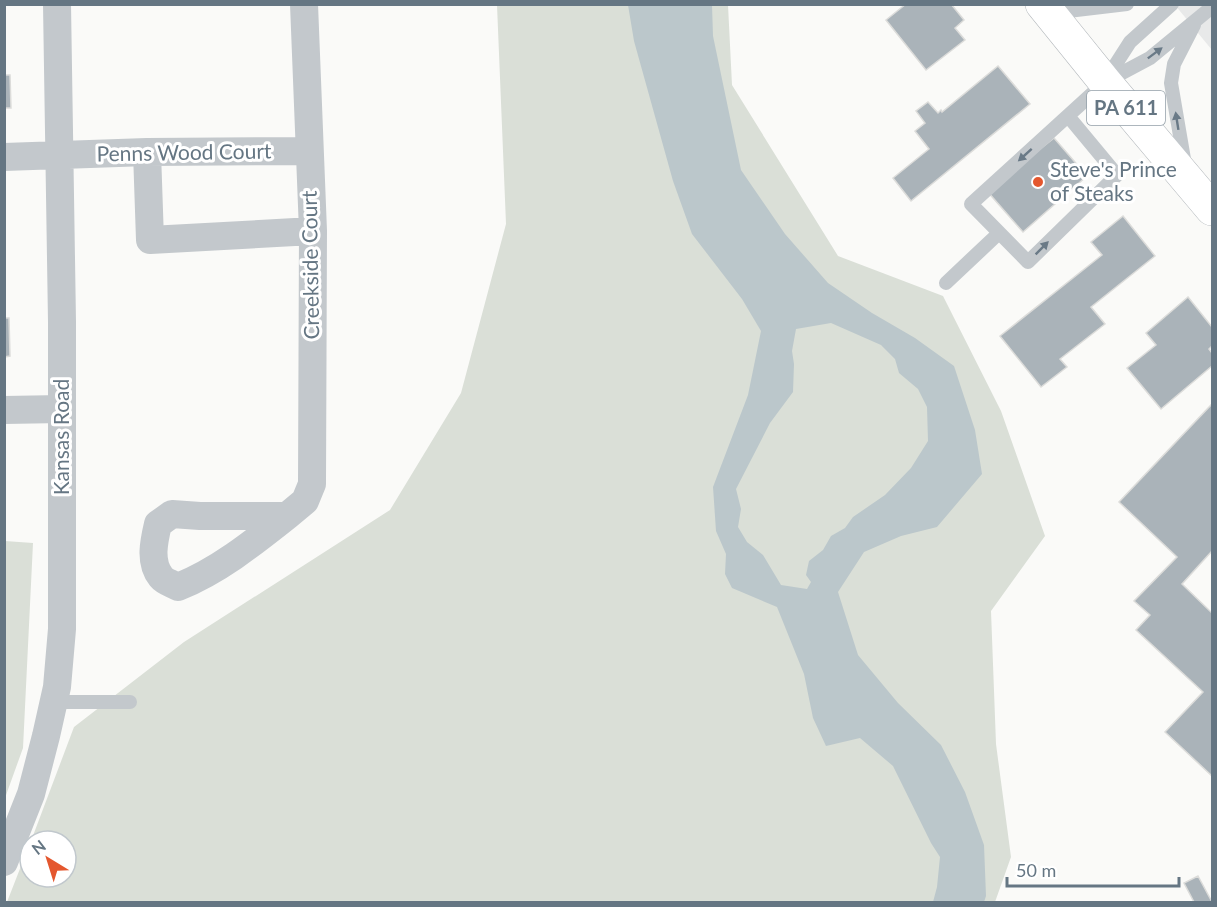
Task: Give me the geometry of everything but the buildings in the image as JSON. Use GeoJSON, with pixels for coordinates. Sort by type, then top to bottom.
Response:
{"type":"FeatureCollection","features":[{"type":"Feature","properties":{"kind":"highway","name":"PA 611"},"geometry":{"type":"LineString","coordinates":[[1046,9],[1212,209]]}},
{"type":"Feature","properties":{"kind":"street","name":"Kansas Road"},"geometry":{"type":"LineString","coordinates":[[4,862],[30,794],[54,702],[62,629],[57,4]]}},
{"type":"Feature","properties":{"kind":"street","name":"Creekside Court"},"geometry":{"type":"LineString","coordinates":[[286,516],[305,501],[312,484],[313,231],[304,4]]}},
{"type":"Feature","properties":{"kind":"street","name":"Penns Wood Court"},"geometry":{"type":"LineString","coordinates":[[4,157],[147,152],[309,151]]}},
{"type":"Feature","properties":{"kind":"street"},"geometry":{"type":"LineString","coordinates":[[147,152],[150,240],[313,231]]}},
{"type":"Feature","properties":{"kind":"street"},"geometry":{"type":"LineString","coordinates":[[4,410],[62,410]]}},
{"type":"Feature","properties":{"kind":"lane"},"geometry":{"type":"LineString","coordinates":[[1046,9],[1127,4]]}},
{"type":"Feature","properties":{"kind":"lane"},"geometry":{"type":"LineString","coordinates":[[1105,82],[1130,42],[1172,4]]}},
{"type":"Feature","properties":{"kind":"lane"},"geometry":{"type":"LineString","coordinates":[[1068,116],[1117,175],[1028,262],[971,204],[1105,82],[1150,58],[1212,8]]}},
{"type":"Feature","properties":{"kind":"lane"},"geometry":{"type":"LineString","coordinates":[[1187,179],[1171,83],[1174,64],[1196,21]]}},
{"type":"Feature","properties":{"kind":"lane"},"geometry":{"type":"LineString","coordinates":[[946,283],[999,233]]}},
{"type":"Feature","properties":{"kind":"lane"},"geometry":{"type":"LineString","coordinates":[[54,702],[130,702]]}},
{"type":"Feature","properties":{"kind":"shaded area"},"geometry":{"type":"Polygon","coordinates":[[[497,5],[728,5],[732,85],[838,256],[943,296],[1001,411],[1045,536],[991,611],[996,744],[1011,857],[995,902],[7,902],[18,874],[18,889],[78,889],[78,829],[36,829],[74,727],[184,642],[390,510],[461,393],[506,224],[497,5]]]}},
{"type":"Feature","properties":{"kind":"shaded area"},"geometry":{"type":"Polygon","coordinates":[[[628,5],[712,5],[713,36],[741,170],[785,234],[828,283],[872,313],[915,338],[954,366],[975,430],[982,474],[937,527],[901,536],[864,552],[838,592],[858,655],[898,703],[941,745],[965,792],[984,845],[986,896],[984,902],[933,902],[940,857],[893,766],[860,738],[826,746],[813,718],[804,674],[777,607],[732,588],[725,574],[726,554],[716,531],[713,487],[748,395],[761,331],[742,299],[692,234],[673,181],[634,41],[628,5]],[[831,323],[796,329],[792,351],[793,392],[770,423],[736,489],[741,509],[738,527],[747,542],[763,555],[781,585],[807,589],[811,582],[806,575],[809,561],[823,550],[831,536],[845,528],[853,517],[885,495],[911,468],[928,441],[927,407],[918,389],[899,373],[895,359],[881,345],[831,323]]]}},
{"type":"Feature","properties":{"kind":"shaded area"},"geometry":{"type":"Polygon","coordinates":[[[1175,5],[1212,5],[1212,50],[1175,5]]]}},
{"type":"Feature","properties":{"kind":"shaded area"},"geometry":{"type":"Polygon","coordinates":[[[5,541],[33,543],[23,748],[5,798],[5,541]]]}},
{"type":"Feature","properties":{"kind":"place","name":"Steve's Prince of Steaks"},"geometry":{"type":"Point","coordinates":[1038,182]}}]}
